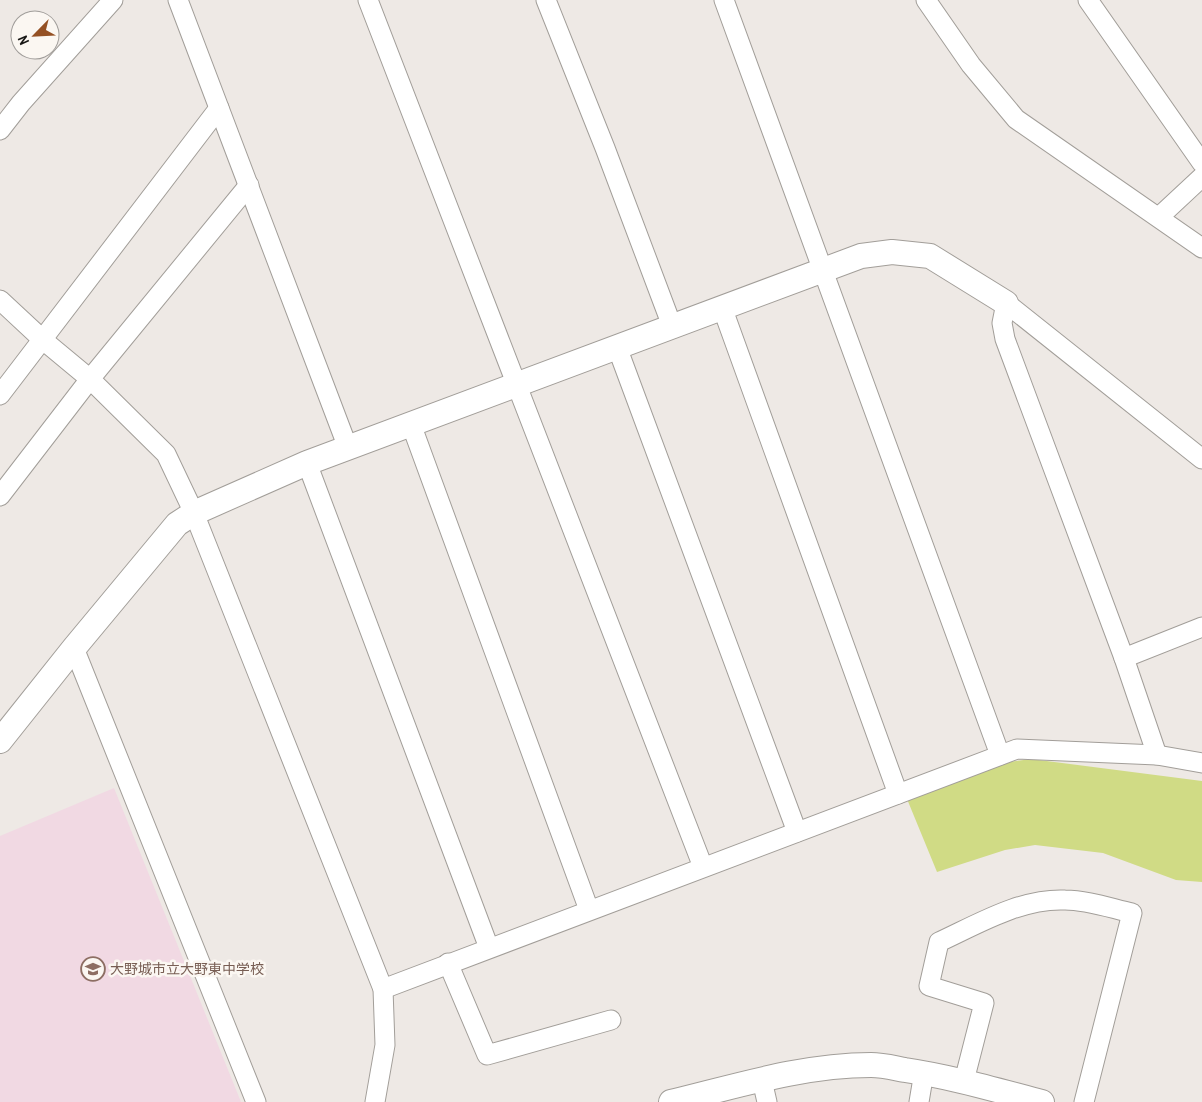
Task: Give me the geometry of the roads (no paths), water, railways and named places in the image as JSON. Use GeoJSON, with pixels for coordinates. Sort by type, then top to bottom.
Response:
{"type":"FeatureCollection","features":[{"type":"Feature","properties":{"kind":"street"},"geometry":{"type":"LineString","coordinates":[[0,130],[21,103],[113,0]]}},
{"type":"Feature","properties":{"kind":"street"},"geometry":{"type":"LineString","coordinates":[[178,0],[348,448]]}},
{"type":"Feature","properties":{"kind":"street"},"geometry":{"type":"LineString","coordinates":[[368,0],[703,867]]}},
{"type":"Feature","properties":{"kind":"street"},"geometry":{"type":"LineString","coordinates":[[546,0],[605,148],[672,326]]}},
{"type":"Feature","properties":{"kind":"street"},"geometry":{"type":"LineString","coordinates":[[724,0],[1000,755]]}},
{"type":"Feature","properties":{"kind":"street"},"geometry":{"type":"LineString","coordinates":[[926,0],[971,65],[1016,119],[1159,216],[1202,248]]}},
{"type":"Feature","properties":{"kind":"street"},"geometry":{"type":"LineString","coordinates":[[1088,0],[1202,163]]}},
{"type":"Feature","properties":{"kind":"street"},"geometry":{"type":"LineString","coordinates":[[0,395],[219,108]]}},
{"type":"Feature","properties":{"kind":"street"},"geometry":{"type":"LineString","coordinates":[[1159,216],[1202,177]]}},
{"type":"Feature","properties":{"kind":"street"},"geometry":{"type":"LineString","coordinates":[[0,496],[90,379],[249,185]]}},
{"type":"Feature","properties":{"kind":"street"},"geometry":{"type":"LineString","coordinates":[[0,741],[74,648],[178,524],[194,513],[307,463],[861,256],[892,252],[930,256],[1006,303],[1202,459]]}},
{"type":"Feature","properties":{"kind":"street"},"geometry":{"type":"LineString","coordinates":[[0,300],[43,340],[90,379],[166,454],[194,513],[383,989],[385,1045],[375,1102]]}},
{"type":"Feature","properties":{"kind":"street"},"geometry":{"type":"LineString","coordinates":[[1006,303],[1002,323],[1005,340],[1124,658],[1157,755]]}},
{"type":"Feature","properties":{"kind":"street"},"geometry":{"type":"LineString","coordinates":[[722,308],[898,794]]}},
{"type":"Feature","properties":{"kind":"street"},"geometry":{"type":"LineString","coordinates":[[617,347],[797,832]]}},
{"type":"Feature","properties":{"kind":"street"},"geometry":{"type":"LineString","coordinates":[[411,424],[588,910]]}},
{"type":"Feature","properties":{"kind":"street"},"geometry":{"type":"LineString","coordinates":[[307,463],[488,948]]}},
{"type":"Feature","properties":{"kind":"street"},"geometry":{"type":"LineString","coordinates":[[1124,658],[1202,627]]}},
{"type":"Feature","properties":{"kind":"street"},"geometry":{"type":"LineString","coordinates":[[74,648],[256,1102]]}},
{"type":"Feature","properties":{"kind":"street"},"geometry":{"type":"LineString","coordinates":[[383,989],[1017,749],[1157,755],[1202,763]]}},
{"type":"Feature","properties":{"kind":"street"},"geometry":{"type":"LineString","coordinates":[[964,1081],[984,1003],[929,986],[939,942],[1002,913],[1023,906],[1046,901],[1083,901],[1132,913],[1084,1102]]}},
{"type":"Feature","properties":{"kind":"street"},"geometry":{"type":"LineString","coordinates":[[448,963],[488,1055],[610,1020]]}},
{"type":"Feature","properties":{"kind":"street"},"geometry":{"type":"LineString","coordinates":[[671,1102],[764,1091],[830,1067],[873,1065],[924,1072],[1041,1102]]}},
{"type":"Feature","properties":{"kind":"street"},"geometry":{"type":"LineString","coordinates":[[919,1102],[924,1072]]}},
{"type":"Feature","properties":{"kind":"place","name":"大野城市立大野東中学校"},"geometry":{"type":"Point","coordinates":[93,969]}}]}
